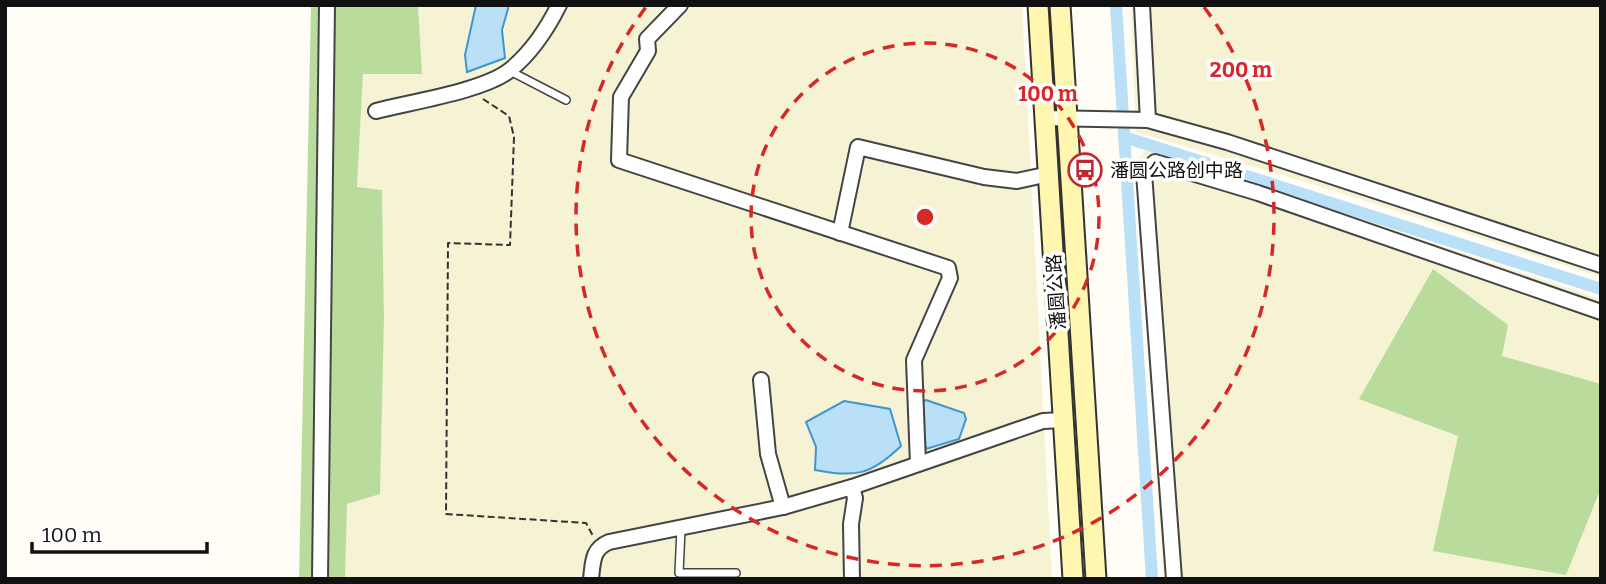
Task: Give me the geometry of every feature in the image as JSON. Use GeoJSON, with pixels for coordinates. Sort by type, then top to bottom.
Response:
{"type":"FeatureCollection","features":[{"type":"Feature","properties":{"kind":"main road","name":"潘圆公路"},"geometry":{"type":"LineString","coordinates":[[1038,5],[1073,579]]}},
{"type":"Feature","properties":{"kind":"main road","name":"潘圆公路"},"geometry":{"type":"LineString","coordinates":[[1060,5],[1096,579]]}},
{"type":"Feature","properties":{"kind":"street"},"geometry":{"type":"LineString","coordinates":[[320,579],[327,5]]}},
{"type":"Feature","properties":{"kind":"street"},"geometry":{"type":"LineString","coordinates":[[376,111],[479,85],[509,71],[546,30],[559,5]]}},
{"type":"Feature","properties":{"kind":"street"},"geometry":{"type":"LineString","coordinates":[[680,5],[648,39],[648,51],[621,97],[619,160],[947,268],[950,278],[914,360],[918,464]]}},
{"type":"Feature","properties":{"kind":"street"},"geometry":{"type":"LineString","coordinates":[[1142,5],[1148,120]]}},
{"type":"Feature","properties":{"kind":"street"},"geometry":{"type":"LineString","coordinates":[[1045,118],[1148,120],[1227,142],[1601,265]]}},
{"type":"Feature","properties":{"kind":"street"},"geometry":{"type":"LineString","coordinates":[[840,233],[858,147],[984,177],[1017,181],[1049,174]]}},
{"type":"Feature","properties":{"kind":"street"},"geometry":{"type":"LineString","coordinates":[[1174,579],[1144,173],[1154,162],[1258,193],[1601,312]]}},
{"type":"Feature","properties":{"kind":"street"},"geometry":{"type":"LineString","coordinates":[[761,380],[768,454],[783,507]]}},
{"type":"Feature","properties":{"kind":"street"},"geometry":{"type":"LineString","coordinates":[[591,579],[594,555],[599,546],[783,507],[852,487],[1043,421],[1064,420]]}},
{"type":"Feature","properties":{"kind":"street"},"geometry":{"type":"LineString","coordinates":[[852,487],[855,498],[851,524],[852,579]]}},
{"type":"Feature","properties":{"kind":"lane"},"geometry":{"type":"LineString","coordinates":[[509,71],[566,100]]}},
{"type":"Feature","properties":{"kind":"lane"},"geometry":{"type":"LineString","coordinates":[[681,529],[679,573],[736,573]]}},
{"type":"Feature","properties":{"kind":"path"},"geometry":{"type":"LineString","coordinates":[[479,85],[484,101],[509,116],[514,137],[510,244],[447,243],[446,514],[586,523],[599,546]]}},
{"type":"Feature","properties":{"kind":"shaded area"},"geometry":{"type":"Polygon","coordinates":[[[418,5],[1022,5],[1052,579],[345,579],[347,504],[380,494],[384,319],[382,192],[357,188],[363,74],[422,73],[418,5]]]}},
{"type":"Feature","properties":{"kind":"shaded area"},"geometry":{"type":"Polygon","coordinates":[[[1131,5],[1601,5],[1601,277],[1306,182],[1136,132],[1131,5]]]}},
{"type":"Feature","properties":{"kind":"shaded area"},"geometry":{"type":"Polygon","coordinates":[[[1148,148],[1601,299],[1601,579],[1164,579],[1135,162],[1148,148]]]}},
{"type":"Feature","properties":{"kind":"green space"},"geometry":{"type":"Polygon","coordinates":[[[311,5],[418,5],[422,74],[363,74],[357,187],[382,190],[384,319],[380,494],[347,504],[345,579],[299,579],[311,5]]]}},
{"type":"Feature","properties":{"kind":"green space"},"geometry":{"type":"Polygon","coordinates":[[[1433,269],[1508,325],[1502,356],[1601,384],[1601,488],[1566,575],[1433,551],[1458,436],[1359,399],[1433,269]]]}},
{"type":"Feature","properties":{"kind":"water"},"geometry":{"type":"Polygon","coordinates":[[[476,5],[509,5],[502,30],[505,58],[467,72],[465,55],[476,5]]]}},
{"type":"Feature","properties":{"kind":"water"},"geometry":{"type":"Polygon","coordinates":[[[926,400],[964,413],[966,419],[959,439],[926,449],[920,404],[926,400]]]}},
{"type":"Feature","properties":{"kind":"water"},"geometry":{"type":"Polygon","coordinates":[[[844,401],[890,409],[901,446],[881,463],[862,472],[841,474],[815,470],[816,447],[806,422],[844,401]]]}},
{"type":"Feature","properties":{"kind":"waterway"},"geometry":{"type":"LineString","coordinates":[[1116,5],[1152,579]]}},
{"type":"Feature","properties":{"kind":"waterway"},"geometry":{"type":"LineString","coordinates":[[1124,137],[1601,289]]}},
{"type":"Feature","properties":{"kind":"place","name":"潘圆公路创中路"},"geometry":{"type":"Point","coordinates":[1085,170]}}]}
